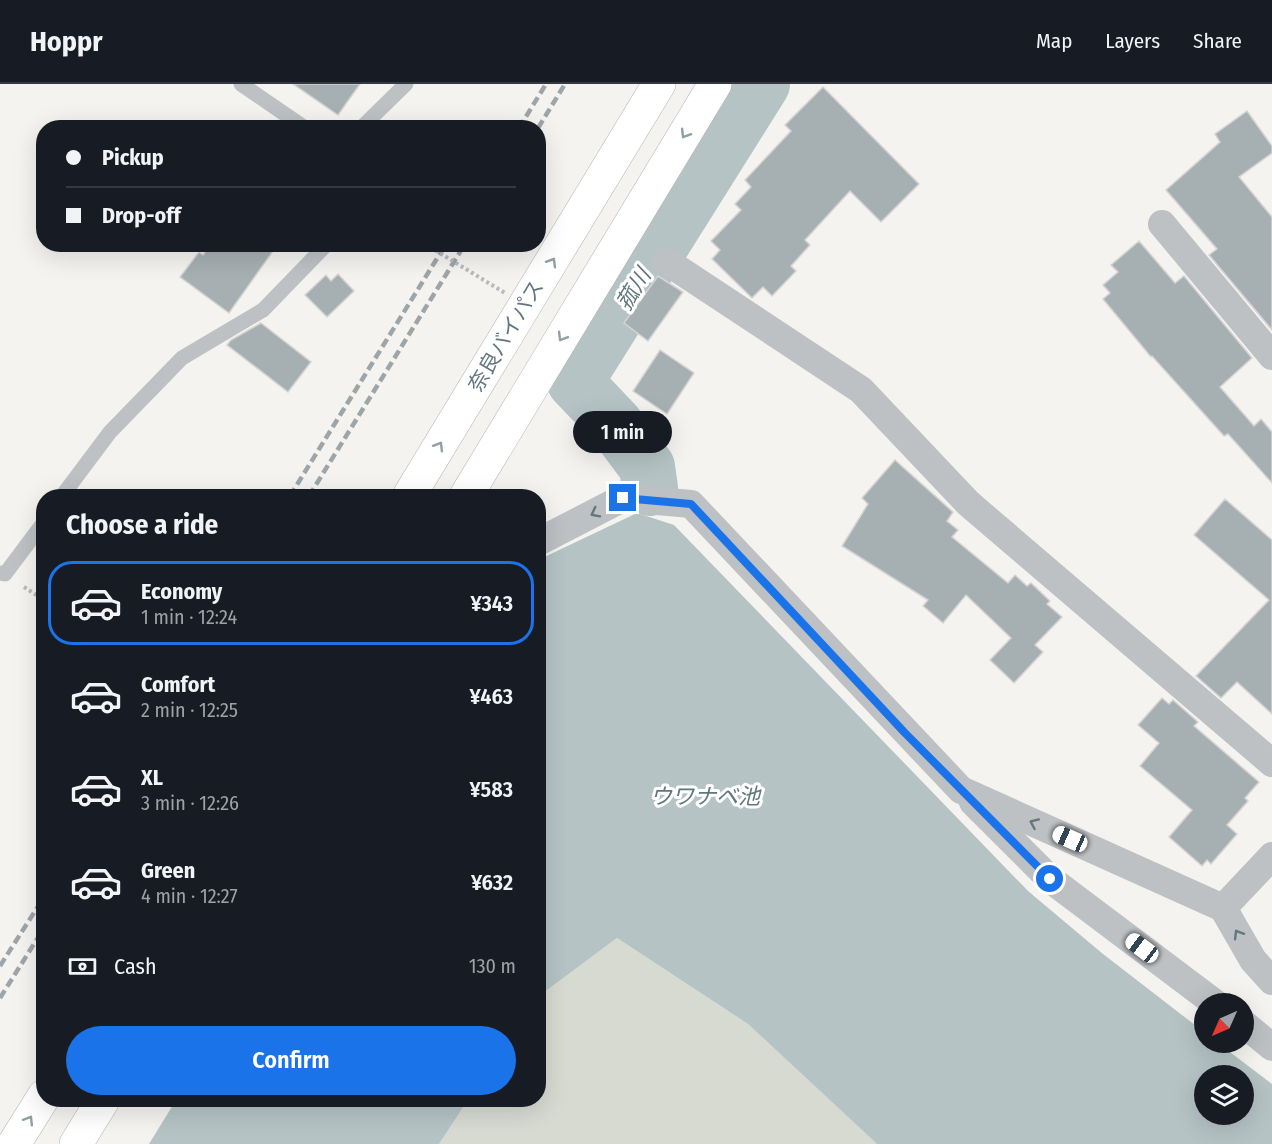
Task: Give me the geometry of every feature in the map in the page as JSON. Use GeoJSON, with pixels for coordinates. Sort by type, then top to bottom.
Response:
{"type":"FeatureCollection","features":[{"type":"Feature","properties":{"kind":"highway","name":"奈良バイパス"},"geometry":{"type":"LineString","coordinates":[[413,489],[660,84]]}},
{"type":"Feature","properties":{"kind":"highway"},"geometry":{"type":"LineString","coordinates":[[470,489],[715,84]]}},
{"type":"Feature","properties":{"kind":"highway"},"geometry":{"type":"LineString","coordinates":[[14,1144],[37,1107]]}},
{"type":"Feature","properties":{"kind":"highway"},"geometry":{"type":"LineString","coordinates":[[76,1144],[99,1107]]}},
{"type":"Feature","properties":{"kind":"street"},"geometry":{"type":"LineString","coordinates":[[1162,224],[1272,356]]}},
{"type":"Feature","properties":{"kind":"street"},"geometry":{"type":"LineString","coordinates":[[666,261],[861,390],[968,503],[1272,763]]}},
{"type":"Feature","properties":{"kind":"street"},"geometry":{"type":"LineString","coordinates":[[546,538],[623,498],[691,504],[961,790],[1050,879],[1201,993]]}},
{"type":"Feature","properties":{"kind":"street"},"geometry":{"type":"LineString","coordinates":[[961,790],[1223,908],[1253,960],[1272,981]]}},
{"type":"Feature","properties":{"kind":"street"},"geometry":{"type":"LineString","coordinates":[[1223,908],[1272,856]]}},
{"type":"Feature","properties":{"kind":"street"},"geometry":{"type":"LineString","coordinates":[[1254,1032],[1272,1047]]}},
{"type":"Feature","properties":{"kind":"lane"},"geometry":{"type":"LineString","coordinates":[[242,84],[294,120]]}},
{"type":"Feature","properties":{"kind":"lane"},"geometry":{"type":"LineString","coordinates":[[369,120],[406,84]]}},
{"type":"Feature","properties":{"kind":"lane"},"geometry":{"type":"LineString","coordinates":[[67,489],[110,432],[182,358],[263,310],[319,252]]}},
{"type":"Feature","properties":{"kind":"lane"},"geometry":{"type":"LineString","coordinates":[[0,573],[5,574],[36,533]]}},
{"type":"Feature","properties":{"kind":"path"},"geometry":{"type":"LineString","coordinates":[[438,252],[505,292]]}},
{"type":"Feature","properties":{"kind":"shaded area"},"geometry":{"type":"Polygon","coordinates":[[[617,938],[748,1024],[877,1144],[439,1144],[463,1107],[546,1107],[546,991],[617,938]]]}},
{"type":"Feature","properties":{"kind":"water","name":"ウワナベ池"},"geometry":{"type":"Polygon","coordinates":[[[637,513],[674,525],[1028,891],[1103,954],[1194,1024],[1194,1053],[1231,1053],[1247,1065],[1194,1065],[1194,1125],[1254,1125],[1254,1070],[1272,1084],[1272,1144],[877,1144],[748,1024],[617,938],[546,991],[546,556],[637,513]]]}},
{"type":"Feature","properties":{"kind":"water"},"geometry":{"type":"Polygon","coordinates":[[[172,1107],[463,1107],[439,1144],[149,1144],[172,1107]]]}},
{"type":"Feature","properties":{"kind":"building"},"geometry":{"type":"Polygon","coordinates":[[[293,84],[360,84],[338,115],[293,84]]]}},
{"type":"Feature","properties":{"kind":"building"},"geometry":{"type":"Polygon","coordinates":[[[823,87],[919,184],[881,222],[850,191],[805,240],[810,245],[791,266],[796,271],[772,296],[763,287],[752,298],[712,259],[720,250],[711,241],[741,210],[735,204],[751,187],[745,180],[791,131],[785,125],[823,87]]]}},
{"type":"Feature","properties":{"kind":"building"},"geometry":{"type":"Polygon","coordinates":[[[1247,111],[1272,146],[1272,153],[1239,177],[1272,217],[1272,330],[1209,255],[1217,249],[1166,190],[1220,142],[1215,134],[1247,111]]]}},
{"type":"Feature","properties":{"kind":"building"},"geometry":{"type":"Polygon","coordinates":[[[1139,241],[1175,283],[1184,276],[1252,358],[1220,387],[1254,426],[1261,419],[1272,432],[1272,483],[1228,434],[1224,436],[1151,357],[1103,299],[1110,293],[1103,285],[1118,272],[1111,265],[1139,241]]]}},
{"type":"Feature","properties":{"kind":"building"},"geometry":{"type":"Polygon","coordinates":[[[199,252],[203,255],[205,252],[272,252],[229,313],[180,277],[199,252]]]}},
{"type":"Feature","properties":{"kind":"building"},"geometry":{"type":"Polygon","coordinates":[[[338,274],[354,291],[327,317],[305,295],[326,275],[331,281],[338,274]]]}},
{"type":"Feature","properties":{"kind":"building"},"geometry":{"type":"Polygon","coordinates":[[[658,276],[683,292],[648,341],[624,323],[658,276]]]}},
{"type":"Feature","properties":{"kind":"building"},"geometry":{"type":"Polygon","coordinates":[[[261,323],[311,362],[288,392],[227,345],[231,340],[261,323]]]}},
{"type":"Feature","properties":{"kind":"building"},"geometry":{"type":"Polygon","coordinates":[[[660,350],[694,373],[667,414],[633,391],[660,350]]]}},
{"type":"Feature","properties":{"kind":"building"},"geometry":{"type":"Polygon","coordinates":[[[895,460],[953,512],[947,521],[958,530],[952,537],[1008,583],[1015,575],[1027,586],[1031,583],[1050,601],[1047,604],[1062,617],[1035,645],[1043,652],[1014,683],[990,660],[1011,638],[966,595],[943,623],[923,606],[928,600],[842,546],[868,504],[862,498],[895,460]]]}},
{"type":"Feature","properties":{"kind":"building"},"geometry":{"type":"Polygon","coordinates":[[[1225,499],[1272,540],[1272,714],[1237,682],[1221,698],[1196,676],[1269,600],[1194,535],[1225,499]]]}},
{"type":"Feature","properties":{"kind":"building"},"geometry":{"type":"Polygon","coordinates":[[[1162,698],[1169,704],[1173,700],[1198,722],[1194,726],[1259,782],[1245,798],[1248,801],[1227,825],[1237,834],[1211,864],[1207,860],[1202,866],[1169,837],[1192,810],[1140,766],[1159,743],[1138,725],[1162,698]]]}},
{"type":"Feature","properties":{"kind":"waterway","name":"菰川"},"geometry":{"type":"LineString","coordinates":[[650,488],[647,467],[615,424],[575,382],[762,84]]}},
{"type":"Feature","properties":{"kind":"railway"},"geometry":{"type":"LineString","coordinates":[[524,120],[546,84]]}},
{"type":"Feature","properties":{"kind":"railway"},"geometry":{"type":"LineString","coordinates":[[543,120],[565,84]]}},
{"type":"Feature","properties":{"kind":"railway"},"geometry":{"type":"LineString","coordinates":[[294,489],[441,252]]}},
{"type":"Feature","properties":{"kind":"railway"},"geometry":{"type":"LineString","coordinates":[[313,489],[460,252]]}},
{"type":"Feature","properties":{"kind":"railway"},"geometry":{"type":"LineString","coordinates":[[0,966],[36,910]]}},
{"type":"Feature","properties":{"kind":"railway"},"geometry":{"type":"LineString","coordinates":[[0,998],[36,941]]}},
{"type":"Feature","properties":{"kind":"route"},"geometry":{"type":"LineString","coordinates":[[623,498],[691,504],[905,733],[1050,879]]}}]}
